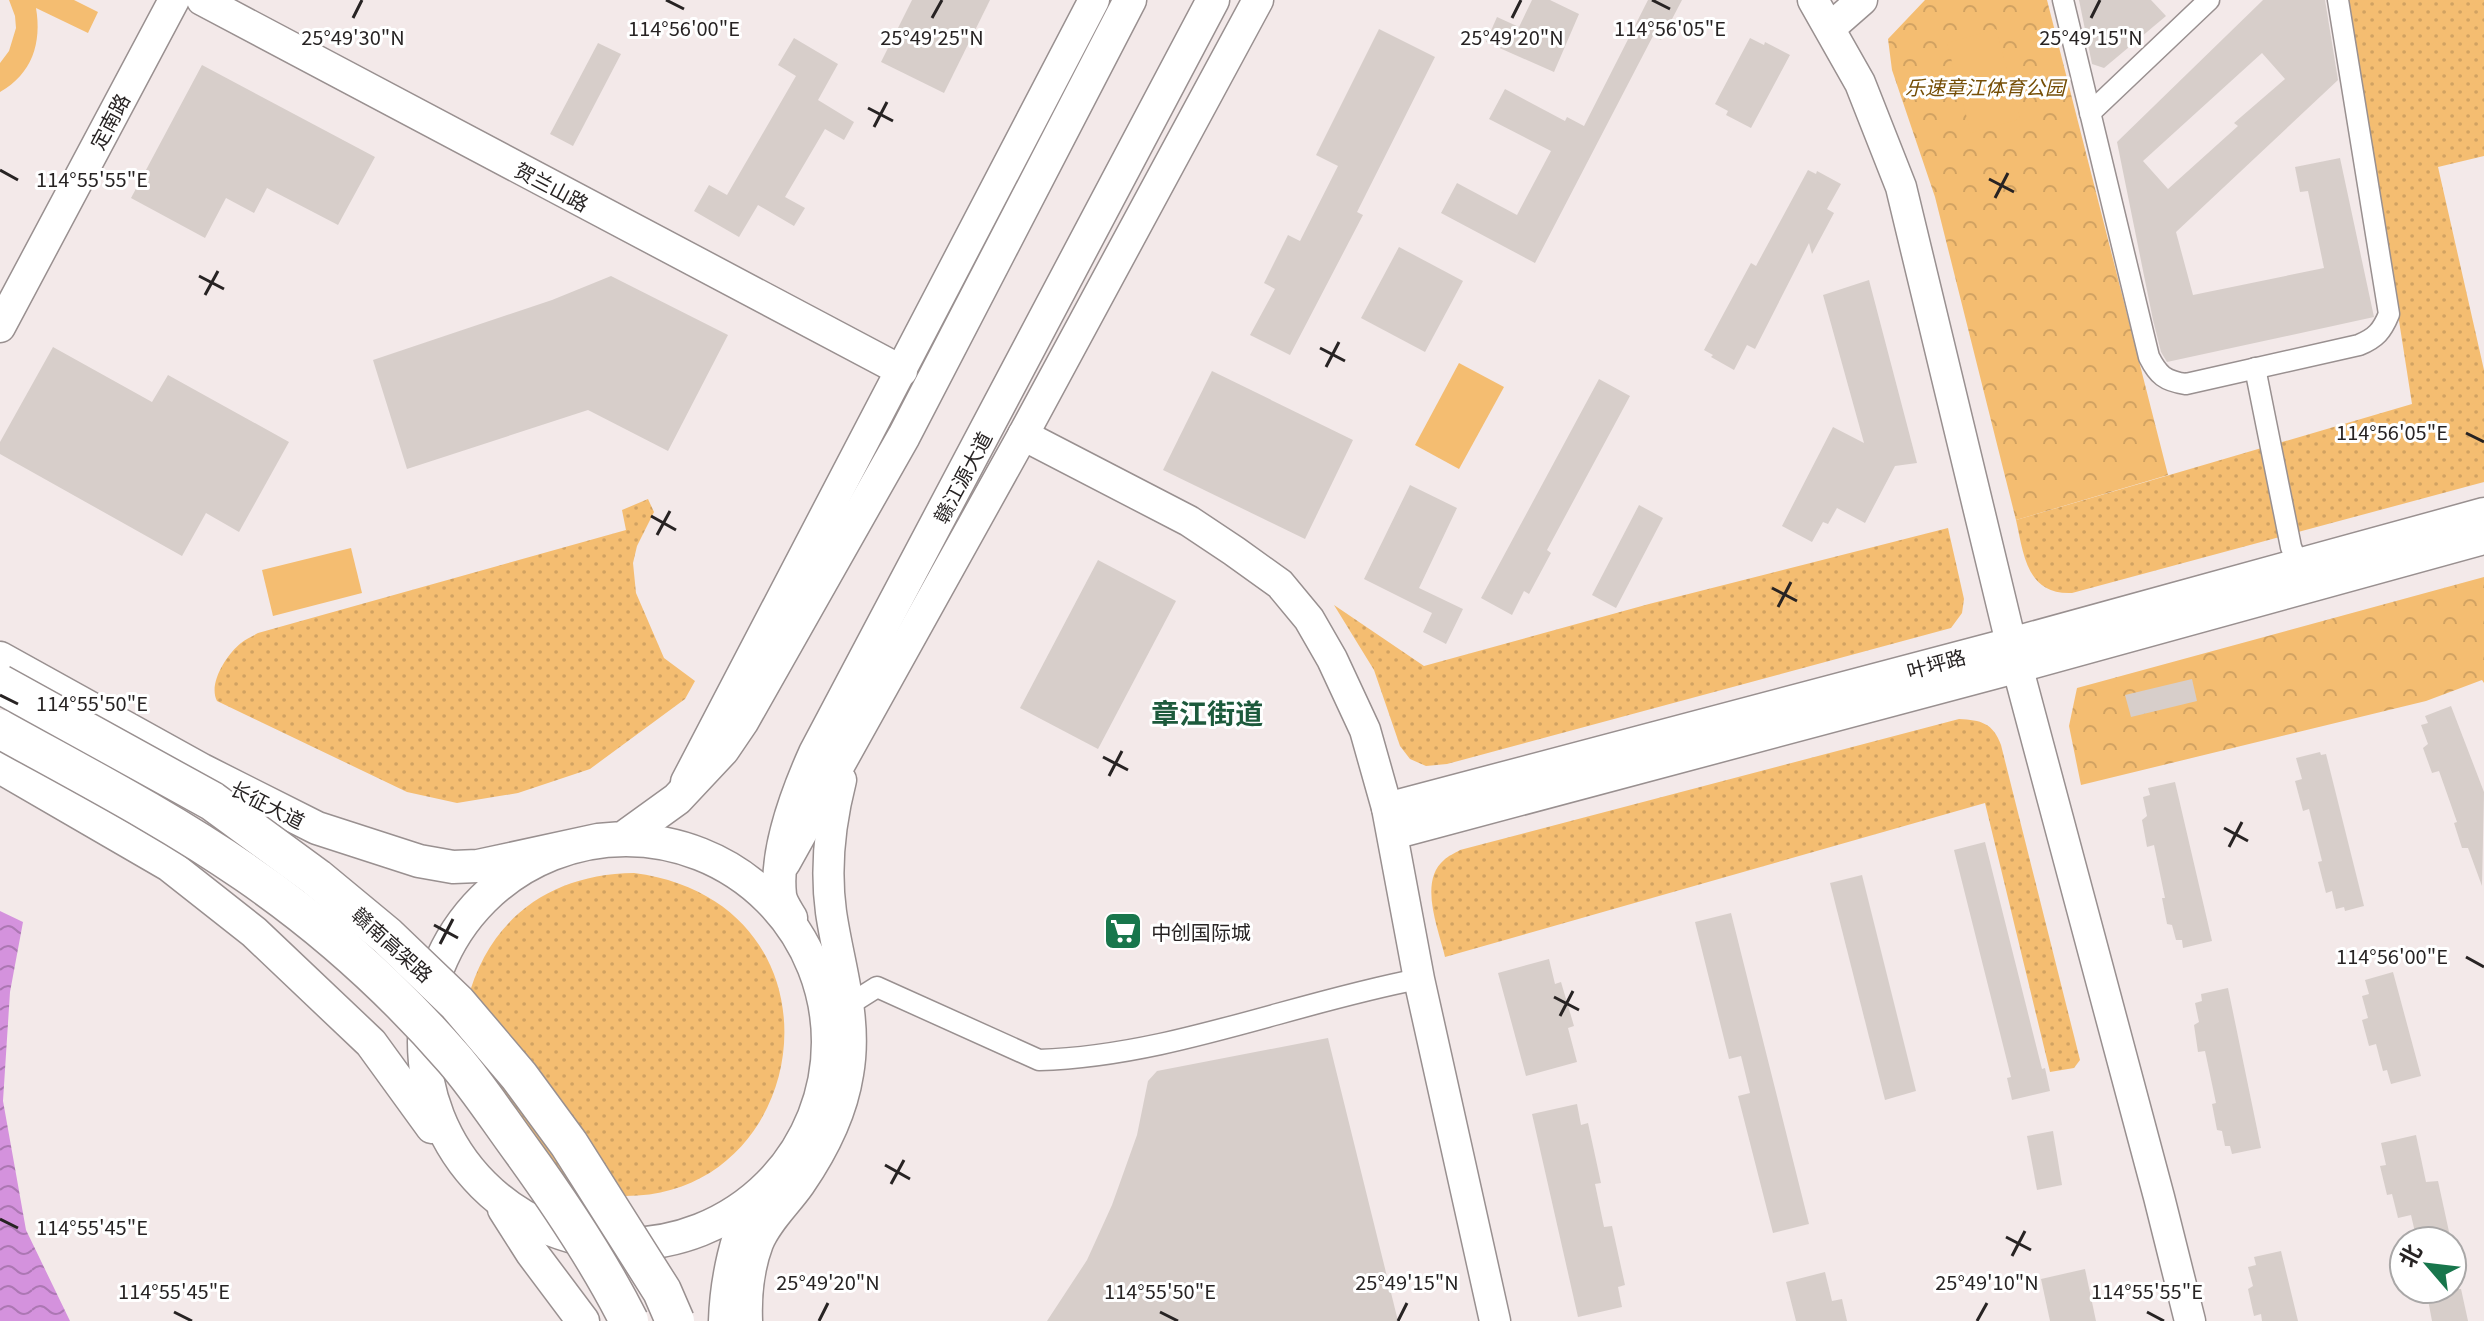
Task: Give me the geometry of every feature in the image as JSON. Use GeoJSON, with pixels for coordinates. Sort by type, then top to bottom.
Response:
{"type":"FeatureCollection","features":[{"type":"Feature","properties":{"kind":"highway","name":"赣南高架路"},"geometry":{"type":"LineString","coordinates":[[0,684],[212,801],[317,878],[397,945],[457,1003],[519,1076],[552,1121],[662,1291],[675,1321]]}},
{"type":"Feature","properties":{"kind":"highway","name":"赣南高架路"},"geometry":{"type":"LineString","coordinates":[[0,729],[179,829],[249,874],[323,932],[395,996],[455,1060],[512,1136],[595,1256],[629,1321]]}},
{"type":"Feature","properties":{"kind":"main road"},"geometry":{"type":"LineString","coordinates":[[457,1155],[440,1122],[428,1087],[424,1050],[425,1013],[434,977],[456,933],[496,886],[526,865],[560,850],[598,840],[623,838],[677,799],[701,775],[735,731],[904,436],[1130,0]]}},
{"type":"Feature","properties":{"kind":"main road","name":"赣江源大道"},"geometry":{"type":"LineString","coordinates":[[815,966],[780,897],[793,809],[815,753],[1213,0]]}},
{"type":"Feature","properties":{"kind":"main road","name":"长征大道"},"geometry":{"type":"LineString","coordinates":[[0,658],[263,802],[347,840],[419,861],[453,867],[478,866],[560,850]]}},
{"type":"Feature","properties":{"kind":"main road"},"geometry":{"type":"LineString","coordinates":[[0,767],[169,865],[254,932],[371,1043],[422,1117],[498,1200],[532,1253],[583,1321]]}},
{"type":"Feature","properties":{"kind":"main road"},"geometry":{"type":"LineString","coordinates":[[598,840],[636,838],[674,844],[711,856],[733,869],[773,901],[797,931],[838,1011],[821,1096],[807,1133],[786,1166],[749,1209],[730,1278],[725,1321]]}},
{"type":"Feature","properties":{"kind":"main road"},"geometry":{"type":"LineString","coordinates":[[498,1200],[531,1222],[568,1237],[608,1244],[648,1243],[688,1235],[725,1219],[758,1196],[786,1166]]}},
{"type":"Feature","properties":{"kind":"street","name":"定南路"},"geometry":{"type":"LineString","coordinates":[[0,327],[174,0]]}},
{"type":"Feature","properties":{"kind":"street","name":"贺兰山路"},"geometry":{"type":"LineString","coordinates":[[202,0],[902,371]]}},
{"type":"Feature","properties":{"kind":"street"},"geometry":{"type":"LineString","coordinates":[[677,799],[1094,0]]}},
{"type":"Feature","properties":{"kind":"street"},"geometry":{"type":"LineString","coordinates":[[782,868],[1023,435],[1258,0]]}},
{"type":"Feature","properties":{"kind":"street"},"geometry":{"type":"LineString","coordinates":[[1813,0],[1860,83],[1901,187],[2015,655],[2190,1321]]}},
{"type":"Feature","properties":{"kind":"street"},"geometry":{"type":"LineString","coordinates":[[1830,28],[1862,0]]}},
{"type":"Feature","properties":{"kind":"street"},"geometry":{"type":"LineString","coordinates":[[2063,0],[2149,357],[2158,374],[2172,382],[2186,384],[2372,340],[2382,331],[2389,314],[2338,0]]}},
{"type":"Feature","properties":{"kind":"street"},"geometry":{"type":"LineString","coordinates":[[2090,113],[2209,0]]}},
{"type":"Feature","properties":{"kind":"street"},"geometry":{"type":"LineString","coordinates":[[2255,368],[2291,547],[2298,564]]}},
{"type":"Feature","properties":{"kind":"street"},"geometry":{"type":"LineString","coordinates":[[1023,435],[1189,521],[1280,584],[1309,619],[1332,659],[1365,730],[1390,821],[1419,979],[1495,1321]]}},
{"type":"Feature","properties":{"kind":"street","name":"叶坪路"},"geometry":{"type":"LineString","coordinates":[[2015,655],[2298,564],[2484,513]]}},
{"type":"Feature","properties":{"kind":"street","name":"叶坪路"},"geometry":{"type":"LineString","coordinates":[[1390,821],[2015,655],[2484,539]]}},
{"type":"Feature","properties":{"kind":"street"},"geometry":{"type":"LineString","coordinates":[[747,1321],[750,1276],[759,1242],[825,1141],[848,1076],[852,1041],[838,1011],[828,879],[830,833],[849,747]]}},
{"type":"Feature","properties":{"kind":"street"},"geometry":{"type":"LineString","coordinates":[[838,1011],[877,987],[1039,1060],[1063,1059],[1139,1049],[1419,979]]}},
{"type":"Feature","properties":{"kind":"green space"},"geometry":{"type":"Polygon","coordinates":[[[9,0],[74,0],[98,12],[88,33],[36,8],[36,45],[32,56],[20,76],[0,92],[0,63],[9,51],[16,28],[9,0]]]}},
{"type":"Feature","properties":{"kind":"green space","name":"乐速章江体育公园"},"geometry":{"type":"Polygon","coordinates":[[[1925,0],[2047,0],[2168,475],[2016,520],[1935,197],[1892,70],[1888,39],[1925,0]]]}},
{"type":"Feature","properties":{"kind":"green space"},"geometry":{"type":"Polygon","coordinates":[[[2349,0],[2484,0],[2484,156],[2438,167],[2484,370],[2484,482],[2072,593],[2045,588],[2030,571],[2016,520],[2412,404],[2349,0]]]}},
{"type":"Feature","properties":{"kind":"green space"},"geometry":{"type":"Polygon","coordinates":[[[1996,29],[2020,119],[1971,133],[1947,43],[1996,29]]]}},
{"type":"Feature","properties":{"kind":"green space"},"geometry":{"type":"Polygon","coordinates":[[[1459,363],[1504,387],[1459,469],[1415,445],[1459,363]]]}},
{"type":"Feature","properties":{"kind":"green space"},"geometry":{"type":"Polygon","coordinates":[[[648,499],[654,512],[637,546],[633,563],[636,593],[664,658],[695,681],[685,699],[590,769],[518,793],[457,803],[407,792],[217,701],[215,686],[224,662],[241,643],[258,633],[626,530],[622,510],[648,499]]]}},
{"type":"Feature","properties":{"kind":"green space"},"geometry":{"type":"Polygon","coordinates":[[[1948,528],[1964,599],[1962,613],[1951,628],[1447,764],[1426,766],[1410,759],[1400,746],[1374,670],[1334,605],[1424,666],[1649,604],[1948,528]]]}},
{"type":"Feature","properties":{"kind":"green space"},"geometry":{"type":"Polygon","coordinates":[[[351,548],[362,593],[273,616],[262,570],[351,548]]]}},
{"type":"Feature","properties":{"kind":"green space"},"geometry":{"type":"Polygon","coordinates":[[[2484,577],[2484,683],[2482,680],[2426,701],[2081,785],[2069,726],[2077,688],[2484,577]]]}},
{"type":"Feature","properties":{"kind":"green space"},"geometry":{"type":"Polygon","coordinates":[[[1959,719],[1974,720],[1990,727],[2001,745],[2080,1060],[2074,1068],[2050,1072],[1985,803],[1445,957],[1432,907],[1432,881],[1436,869],[1444,860],[1460,850],[1959,719]]]}},
{"type":"Feature","properties":{"kind":"green space"},"geometry":{"type":"Polygon","coordinates":[[[634,873],[707,896],[755,939],[780,994],[783,1053],[766,1110],[730,1158],[676,1188],[606,1195],[570,1187],[549,1173],[465,1056],[462,1029],[477,973],[490,947],[507,925],[550,892],[604,875],[634,873]]]}},
{"type":"Feature","properties":{"kind":"water"},"geometry":{"type":"Polygon","coordinates":[[[0,911],[23,922],[10,992],[3,1101],[26,1230],[70,1321],[0,1321],[0,911]]]}},
{"type":"Feature","properties":{"kind":"building"},"geometry":{"type":"Polygon","coordinates":[[[912,0],[990,0],[944,93],[881,62],[912,0]]]}},
{"type":"Feature","properties":{"kind":"building"},"geometry":{"type":"Polygon","coordinates":[[[1532,0],[1550,0],[1579,14],[1554,72],[1486,42],[1497,17],[1519,27],[1532,0]]]}},
{"type":"Feature","properties":{"kind":"building"},"geometry":{"type":"Polygon","coordinates":[[[1648,0],[1682,0],[1661,40],[1653,36],[1535,263],[1441,213],[1457,183],[1517,215],[1551,151],[1489,119],[1505,89],[1565,121],[1567,117],[1584,126],[1648,0]]]}},
{"type":"Feature","properties":{"kind":"building"},"geometry":{"type":"Polygon","coordinates":[[[2079,0],[2151,0],[2166,16],[2104,68],[2092,64],[2079,0]]]}},
{"type":"Feature","properties":{"kind":"building"},"geometry":{"type":"Polygon","coordinates":[[[2263,0],[2325,0],[2338,80],[2176,232],[2193,295],[2324,268],[2308,191],[2300,192],[2295,167],[2340,158],[2374,317],[2167,362],[2161,352],[2153,320],[2117,142],[2263,0]],[[2262,53],[2143,161],[2168,189],[2238,126],[2234,123],[2285,79],[2262,53]]]}},
{"type":"Feature","properties":{"kind":"building"},"geometry":{"type":"Polygon","coordinates":[[[1379,29],[1435,57],[1357,212],[1363,215],[1290,355],[1250,335],[1275,289],[1264,283],[1288,235],[1300,241],[1338,166],[1316,155],[1379,29]]]}},
{"type":"Feature","properties":{"kind":"building"},"geometry":{"type":"Polygon","coordinates":[[[794,38],[838,64],[818,100],[854,122],[844,140],[825,129],[785,197],[805,208],[794,226],[758,205],[739,237],[694,211],[709,185],[727,195],[796,76],[778,65],[794,38]]]}},
{"type":"Feature","properties":{"kind":"building"},"geometry":{"type":"Polygon","coordinates":[[[1750,38],[1790,55],[1751,128],[1726,115],[1728,111],[1715,104],[1750,38]]]}},
{"type":"Feature","properties":{"kind":"building"},"geometry":{"type":"Polygon","coordinates":[[[598,43],[621,54],[573,146],[550,134],[598,43]]]}},
{"type":"Feature","properties":{"kind":"building"},"geometry":{"type":"Polygon","coordinates":[[[202,65],[375,157],[338,225],[267,188],[254,213],[226,198],[205,238],[131,198],[202,65]]]}},
{"type":"Feature","properties":{"kind":"building"},"geometry":{"type":"Polygon","coordinates":[[[1808,170],[1816,174],[1817,171],[1841,184],[1827,209],[1834,213],[1812,254],[1809,243],[1755,349],[1747,345],[1734,370],[1704,350],[1751,263],[1756,266],[1808,170]]]}},
{"type":"Feature","properties":{"kind":"building"},"geometry":{"type":"Polygon","coordinates":[[[1399,247],[1463,281],[1425,352],[1361,318],[1399,247]]]}},
{"type":"Feature","properties":{"kind":"building"},"geometry":{"type":"Polygon","coordinates":[[[611,276],[728,335],[668,451],[588,410],[407,469],[373,360],[552,300],[611,276]]]}},
{"type":"Feature","properties":{"kind":"building"},"geometry":{"type":"Polygon","coordinates":[[[1869,280],[1917,463],[1895,466],[1865,523],[1837,508],[1828,524],[1823,522],[1812,542],[1782,526],[1833,427],[1864,443],[1823,295],[1869,280]]]}},
{"type":"Feature","properties":{"kind":"building"},"geometry":{"type":"Polygon","coordinates":[[[53,347],[152,402],[168,375],[289,442],[239,532],[206,513],[182,556],[0,454],[0,442],[53,347]]]}},
{"type":"Feature","properties":{"kind":"building"},"geometry":{"type":"Polygon","coordinates":[[[1212,371],[1353,440],[1305,539],[1163,470],[1212,371]]]}},
{"type":"Feature","properties":{"kind":"building"},"geometry":{"type":"Polygon","coordinates":[[[1599,379],[1630,396],[1547,550],[1551,553],[1529,594],[1524,591],[1512,615],[1481,598],[1599,379]]]}},
{"type":"Feature","properties":{"kind":"building"},"geometry":{"type":"Polygon","coordinates":[[[1410,485],[1457,508],[1419,588],[1463,609],[1446,644],[1423,632],[1432,613],[1364,579],[1410,485]]]}},
{"type":"Feature","properties":{"kind":"building"},"geometry":{"type":"Polygon","coordinates":[[[1639,505],[1663,518],[1616,608],[1592,595],[1639,505]]]}},
{"type":"Feature","properties":{"kind":"building"},"geometry":{"type":"Polygon","coordinates":[[[1098,560],[1176,601],[1098,749],[1020,708],[1098,560]]]}},
{"type":"Feature","properties":{"kind":"building"},"geometry":{"type":"Polygon","coordinates":[[[2192,679],[2197,701],[2131,717],[2125,695],[2192,679]]]}},
{"type":"Feature","properties":{"kind":"building"},"geometry":{"type":"Polygon","coordinates":[[[2451,706],[2484,792],[2482,886],[2468,848],[2462,848],[2454,823],[2457,822],[2439,771],[2432,773],[2423,748],[2428,744],[2421,725],[2428,723],[2425,716],[2451,706]]]}},
{"type":"Feature","properties":{"kind":"building"},"geometry":{"type":"Polygon","coordinates":[[[2320,752],[2321,755],[2326,754],[2364,906],[2345,911],[2344,907],[2336,909],[2332,891],[2326,893],[2318,862],[2322,861],[2309,809],[2303,811],[2295,781],[2302,779],[2296,758],[2320,752]]]}},
{"type":"Feature","properties":{"kind":"building"},"geometry":{"type":"Polygon","coordinates":[[[2175,782],[2212,941],[2183,948],[2182,940],[2176,940],[2172,925],[2167,924],[2154,845],[2147,847],[2142,820],[2147,816],[2143,797],[2150,795],[2148,788],[2175,782]]]}},
{"type":"Feature","properties":{"kind":"building"},"geometry":{"type":"Polygon","coordinates":[[[1985,842],[2050,1091],[2012,1100],[2007,1078],[2011,1077],[1954,850],[1985,842]]]}},
{"type":"Feature","properties":{"kind":"building"},"geometry":{"type":"Polygon","coordinates":[[[1862,875],[1916,1091],[1885,1100],[1830,883],[1862,875]]]}},
{"type":"Feature","properties":{"kind":"building"},"geometry":{"type":"Polygon","coordinates":[[[1731,913],[1809,1224],[1773,1233],[1738,1096],[1750,1093],[1741,1056],[1729,1059],[1695,922],[1731,913]]]}},
{"type":"Feature","properties":{"kind":"building"},"geometry":{"type":"Polygon","coordinates":[[[1549,959],[1555,984],[1561,982],[1574,1026],[1568,1028],[1577,1062],[1526,1076],[1498,973],[1549,959]]]}},
{"type":"Feature","properties":{"kind":"building"},"geometry":{"type":"Polygon","coordinates":[[[2393,972],[2421,1076],[2391,1084],[2387,1070],[2383,1071],[2376,1044],[2369,1046],[2362,1020],[2368,1018],[2362,996],[2369,994],[2365,980],[2393,972]]]}},
{"type":"Feature","properties":{"kind":"building"},"geometry":{"type":"Polygon","coordinates":[[[2228,988],[2261,1148],[2232,1154],[2230,1146],[2225,1146],[2222,1131],[2217,1130],[2212,1104],[2216,1103],[2205,1051],[2198,1052],[2194,1025],[2199,1022],[2195,1003],[2202,1001],[2201,994],[2228,988]]]}},
{"type":"Feature","properties":{"kind":"building"},"geometry":{"type":"Polygon","coordinates":[[[1328,1038],[1398,1321],[1047,1321],[1087,1260],[1112,1205],[1137,1135],[1148,1081],[1157,1071],[1328,1038]]]}},
{"type":"Feature","properties":{"kind":"building"},"geometry":{"type":"Polygon","coordinates":[[[1577,1104],[1581,1125],[1588,1123],[1601,1183],[1595,1184],[1604,1227],[1612,1226],[1625,1285],[1618,1287],[1622,1307],[1578,1317],[1532,1114],[1577,1104]]]}},
{"type":"Feature","properties":{"kind":"building"},"geometry":{"type":"Polygon","coordinates":[[[2053,1131],[2062,1185],[2037,1190],[2027,1136],[2053,1131]]]}},
{"type":"Feature","properties":{"kind":"building"},"geometry":{"type":"Polygon","coordinates":[[[2416,1135],[2426,1182],[2438,1181],[2448,1225],[2413,1225],[2411,1215],[2398,1218],[2392,1194],[2387,1195],[2380,1166],[2386,1165],[2381,1143],[2416,1135]]]}},
{"type":"Feature","properties":{"kind":"building"},"geometry":{"type":"Polygon","coordinates":[[[2281,1251],[2298,1321],[2262,1321],[2261,1314],[2254,1316],[2248,1289],[2253,1286],[2248,1267],[2256,1265],[2254,1257],[2281,1251]]]}},
{"type":"Feature","properties":{"kind":"building"},"geometry":{"type":"Polygon","coordinates":[[[2085,1269],[2096,1321],[2050,1321],[2041,1279],[2085,1269]]]}},
{"type":"Feature","properties":{"kind":"building"},"geometry":{"type":"Polygon","coordinates":[[[1825,1272],[1832,1301],[1842,1299],[1847,1321],[1796,1321],[1786,1282],[1825,1272]]]}},
{"type":"Feature","properties":{"kind":"building"},"geometry":{"type":"Polygon","coordinates":[[[2429,1305],[2464,1305],[2468,1321],[2432,1321],[2429,1305]]]}},
{"type":"Feature","properties":{"kind":"place","name":"中创国际城"},"geometry":{"type":"Point","coordinates":[1123,931]}},
{"type":"Feature","properties":{"kind":"district","name":"章江街道"},"geometry":{"type":"Point","coordinates":[1207,712]}}]}
